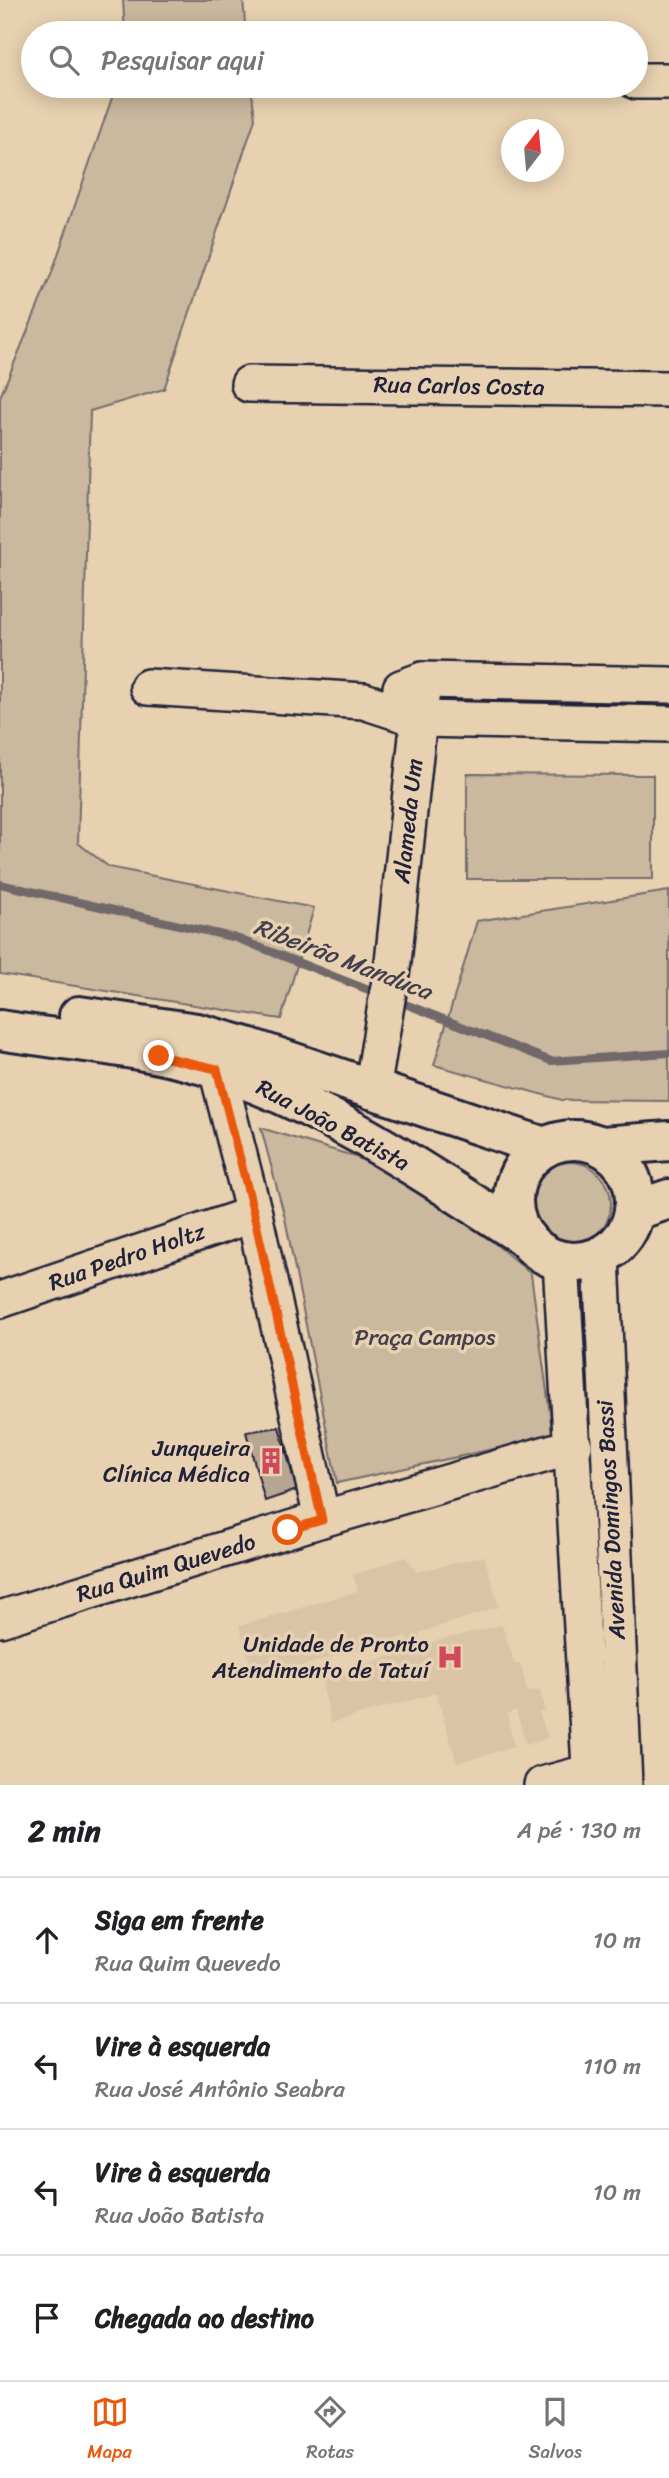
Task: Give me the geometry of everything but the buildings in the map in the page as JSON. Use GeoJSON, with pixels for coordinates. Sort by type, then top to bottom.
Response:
{"type":"FeatureCollection","features":[{"type":"Feature","properties":{"kind":"main road"},"geometry":{"type":"LineString","coordinates":[[0,1005],[197,1033],[247,1047],[544,1147]]}},
{"type":"Feature","properties":{"kind":"main road","name":"Rua João Batista"},"geometry":{"type":"LineString","coordinates":[[0,1030],[159,1056],[217,1069],[272,1089],[398,1156],[526,1238]]}},
{"type":"Feature","properties":{"kind":"main road"},"geometry":{"type":"LineString","coordinates":[[372,1091],[398,1156]]}},
{"type":"Feature","properties":{"kind":"main road"},"geometry":{"type":"LineString","coordinates":[[564,1140],[583,1140],[601,1146],[617,1157],[628,1173],[635,1191],[652,1205],[601,1256],[582,1261],[561,1261],[542,1253],[526,1238],[516,1220],[512,1199],[522,1170],[544,1147],[564,1140]]}},
{"type":"Feature","properties":{"kind":"main road"},"geometry":{"type":"LineString","coordinates":[[601,1146],[669,1140]]}},
{"type":"Feature","properties":{"kind":"street"},"geometry":{"type":"LineString","coordinates":[[648,81],[669,81]]}},
{"type":"Feature","properties":{"kind":"street","name":"Rua Carlos Costa"},"geometry":{"type":"LineString","coordinates":[[249,384],[669,389]]}},
{"type":"Feature","properties":{"kind":"street"},"geometry":{"type":"LineString","coordinates":[[364,701],[423,680],[669,684]]}},
{"type":"Feature","properties":{"kind":"street","name":"Alameda Um"},"geometry":{"type":"LineString","coordinates":[[372,1091],[393,962],[423,680]]}},
{"type":"Feature","properties":{"kind":"street"},"geometry":{"type":"LineString","coordinates":[[148,687],[364,701],[418,719],[669,724]]}},
{"type":"Feature","properties":{"kind":"street"},"geometry":{"type":"LineString","coordinates":[[217,1069],[254,1214],[322,1520]]}},
{"type":"Feature","properties":{"kind":"street","name":"Rua Pedro Holtz"},"geometry":{"type":"LineString","coordinates":[[0,1300],[254,1214]]}},
{"type":"Feature","properties":{"kind":"street","name":"Avenida Domingos Bassi"},"geometry":{"type":"LineString","coordinates":[[601,1256],[607,1776]]}},
{"type":"Feature","properties":{"kind":"street","name":"Avenida Domingos Bassi"},"geometry":{"type":"LineString","coordinates":[[561,1261],[574,1446],[607,1776]]}},
{"type":"Feature","properties":{"kind":"street","name":"Rua Quim Quevedo"},"geometry":{"type":"LineString","coordinates":[[0,1619],[574,1446]]}},
{"type":"Feature","properties":{"kind":"street"},"geometry":{"type":"LineString","coordinates":[[542,1785],[607,1776]]}},
{"type":"Feature","properties":{"kind":"shaded area","name":"Unidade de Pronto Atendimento de Tatuí"},"geometry":{"type":"Polygon","coordinates":[[[484,1556],[499,1607],[419,1633],[422,1644],[502,1625],[515,1664],[521,1664],[527,1691],[540,1691],[545,1711],[539,1712],[548,1738],[526,1745],[516,1710],[507,1714],[514,1747],[457,1763],[436,1693],[331,1723],[321,1678],[409,1650],[406,1636],[255,1679],[239,1626],[358,1591],[353,1575],[406,1557],[417,1572],[484,1556]]]}},
{"type":"Feature","properties":{"kind":"green space"},"geometry":{"type":"Polygon","coordinates":[[[123,0],[243,0],[245,21],[124,21],[123,0]]]}},
{"type":"Feature","properties":{"kind":"green space"},"geometry":{"type":"Polygon","coordinates":[[[112,98],[252,98],[255,119],[164,389],[90,411],[78,843],[109,867],[314,908],[281,1019],[0,974],[0,397],[51,275],[112,98]]]}},
{"type":"Feature","properties":{"kind":"green space"},"geometry":{"type":"Polygon","coordinates":[[[467,774],[653,775],[653,879],[467,879],[467,774]]]}},
{"type":"Feature","properties":{"kind":"green space"},"geometry":{"type":"Polygon","coordinates":[[[669,891],[669,1101],[562,1100],[434,1065],[477,921],[669,891]]]}},
{"type":"Feature","properties":{"kind":"green space","name":"Praça Campos"},"geometry":{"type":"Polygon","coordinates":[[[261,1128],[353,1156],[432,1190],[531,1274],[553,1436],[337,1483],[285,1218],[261,1128]]]}},
{"type":"Feature","properties":{"kind":"green space"},"geometry":{"type":"Polygon","coordinates":[[[570,1162],[586,1165],[599,1174],[608,1187],[611,1203],[608,1219],[599,1232],[586,1241],[570,1244],[554,1241],[541,1232],[532,1219],[529,1203],[532,1187],[541,1174],[554,1165],[570,1162]]]}},
{"type":"Feature","properties":{"kind":"waterway","name":"Ribeirão Manduca"},"geometry":{"type":"LineString","coordinates":[[0,884],[236,938],[379,994]]}},
{"type":"Feature","properties":{"kind":"waterway","name":"Ribeirão Manduca"},"geometry":{"type":"LineString","coordinates":[[395,1000],[551,1061],[669,1053]]}},
{"type":"Feature","properties":{"kind":"place","name":"Junqueira Clínica Médica"},"geometry":{"type":"Point","coordinates":[271,1461]}},
{"type":"Feature","properties":{"kind":"place","name":"Unidade de Pronto Atendimento de Tatuí"},"geometry":{"type":"Point","coordinates":[450,1657]}},
{"type":"Feature","properties":{"kind":"route"},"geometry":{"type":"LineString","coordinates":[[159,1056],[217,1069],[254,1214],[322,1520],[288,1530]]}}]}
